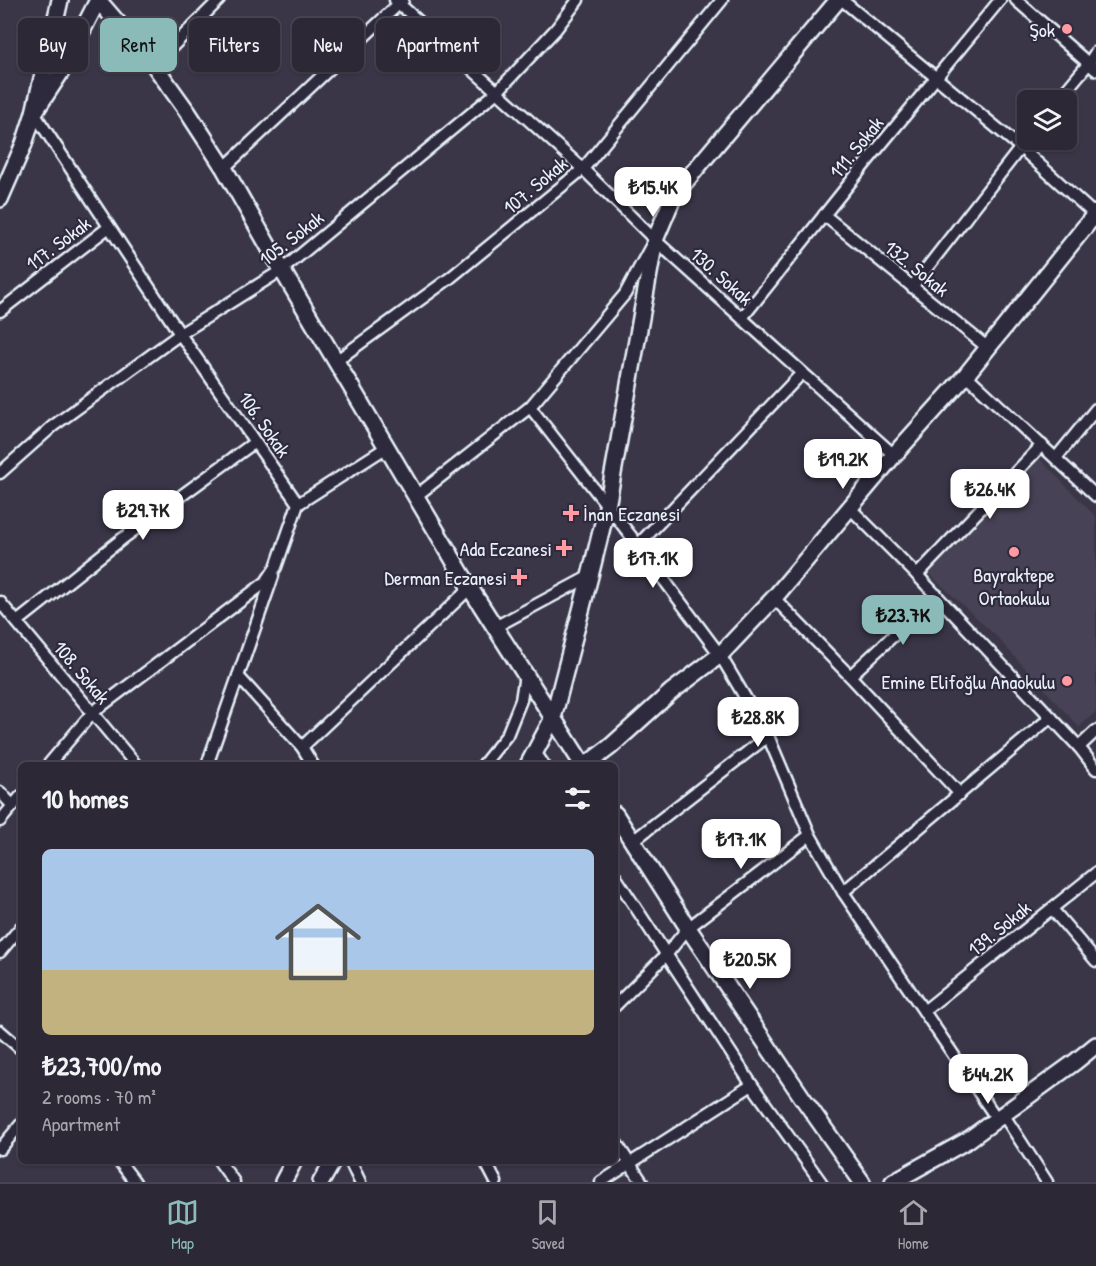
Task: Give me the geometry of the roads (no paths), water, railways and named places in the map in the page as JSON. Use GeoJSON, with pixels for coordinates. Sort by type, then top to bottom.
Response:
{"type":"FeatureCollection","features":[{"type":"Feature","properties":{"kind":"street"},"geometry":{"type":"LineString","coordinates":[[0,200],[24,144],[34,113],[60,0]]}},
{"type":"Feature","properties":{"kind":"street"},"geometry":{"type":"LineString","coordinates":[[34,113],[61,72],[98,0],[113,18]]}},
{"type":"Feature","properties":{"kind":"street"},"geometry":{"type":"LineString","coordinates":[[177,43],[219,0]]}},
{"type":"Feature","properties":{"kind":"street","name":"105. Sokak"},"geometry":{"type":"LineString","coordinates":[[0,473],[54,426],[180,334],[282,270],[497,92],[556,30],[579,0]]}},
{"type":"Feature","properties":{"kind":"street","name":"107. Sokak"},"geometry":{"type":"LineString","coordinates":[[336,361],[450,278],[583,169],[722,0]]}},
{"type":"Feature","properties":{"kind":"street"},"geometry":{"type":"LineString","coordinates":[[416,496],[530,407],[625,294],[655,240],[674,195],[840,0],[936,77],[1017,138]]}},
{"type":"Feature","properties":{"kind":"street","name":"111. Sokak"},"geometry":{"type":"LineString","coordinates":[[742,318],[1000,0]]}},
{"type":"Feature","properties":{"kind":"street"},"geometry":{"type":"LineString","coordinates":[[1016,0],[1092,67]]}},
{"type":"Feature","properties":{"kind":"street"},"geometry":{"type":"LineString","coordinates":[[224,168],[399,1]]}},
{"type":"Feature","properties":{"kind":"street","name":"130. Sokak"},"geometry":{"type":"LineString","coordinates":[[399,1],[583,169],[655,240],[894,455]]}},
{"type":"Feature","properties":{"kind":"street"},"geometry":{"type":"LineString","coordinates":[[1068,90],[1092,67],[1096,52]]}},
{"type":"Feature","properties":{"kind":"street"},"geometry":{"type":"LineString","coordinates":[[158,72],[224,168],[470,588],[582,762]]}},
{"type":"Feature","properties":{"kind":"street","name":"106. Sokak"},"geometry":{"type":"LineString","coordinates":[[34,113],[180,334],[298,504]]}},
{"type":"Feature","properties":{"kind":"street"},"geometry":{"type":"LineString","coordinates":[[912,287],[1019,150]]}},
{"type":"Feature","properties":{"kind":"street"},"geometry":{"type":"LineString","coordinates":[[589,762],[610,747],[671,692],[720,654],[774,598],[894,455],[966,375],[1095,215],[1031,150]]}},
{"type":"Feature","properties":{"kind":"street","name":"132. Sokak"},"geometry":{"type":"LineString","coordinates":[[824,215],[988,348]]}},
{"type":"Feature","properties":{"kind":"street","name":"117. Sokak"},"geometry":{"type":"LineString","coordinates":[[0,310],[110,227]]}},
{"type":"Feature","properties":{"kind":"street"},"geometry":{"type":"LineString","coordinates":[[536,761],[553,718],[607,507],[655,240]]}},
{"type":"Feature","properties":{"kind":"street"},"geometry":{"type":"LineString","coordinates":[[638,545],[802,373]]}},
{"type":"Feature","properties":{"kind":"street"},"geometry":{"type":"LineString","coordinates":[[966,375],[1096,496]]}},
{"type":"Feature","properties":{"kind":"street"},"geometry":{"type":"LineString","coordinates":[[530,407],[720,654],[768,736],[810,835],[843,892],[924,1011],[1047,1182]]}},
{"type":"Feature","properties":{"kind":"street"},"geometry":{"type":"LineString","coordinates":[[1056,458],[1096,409]]}},
{"type":"Feature","properties":{"kind":"street"},"geometry":{"type":"LineString","coordinates":[[17,622],[122,539],[255,442]]}},
{"type":"Feature","properties":{"kind":"street"},"geometry":{"type":"LineString","coordinates":[[917,575],[1042,445]]}},
{"type":"Feature","properties":{"kind":"street"},"geometry":{"type":"LineString","coordinates":[[208,762],[298,504],[387,447]]}},
{"type":"Feature","properties":{"kind":"street"},"geometry":{"type":"LineString","coordinates":[[850,508],[937,595],[1079,747],[1096,769]]}},
{"type":"Feature","properties":{"kind":"street"},"geometry":{"type":"LineString","coordinates":[[51,762],[92,713],[266,582],[276,567]]}},
{"type":"Feature","properties":{"kind":"street"},"geometry":{"type":"LineString","coordinates":[[495,627],[591,576]]}},
{"type":"Feature","properties":{"kind":"street"},"geometry":{"type":"LineString","coordinates":[[302,747],[470,588]]}},
{"type":"Feature","properties":{"kind":"street"},"geometry":{"type":"LineString","coordinates":[[850,676],[937,595]]}},
{"type":"Feature","properties":{"kind":"street"},"geometry":{"type":"LineString","coordinates":[[774,598],[960,794]]}},
{"type":"Feature","properties":{"kind":"street","name":"108. Sokak"},"geometry":{"type":"LineString","coordinates":[[0,602],[133,762]]}},
{"type":"Feature","properties":{"kind":"street"},"geometry":{"type":"LineString","coordinates":[[485,762],[507,735],[521,700],[525,675]]}},
{"type":"Feature","properties":{"kind":"street"},"geometry":{"type":"LineString","coordinates":[[238,676],[302,747],[311,762]]}},
{"type":"Feature","properties":{"kind":"street"},"geometry":{"type":"LineString","coordinates":[[843,892],[1051,717]]}},
{"type":"Feature","properties":{"kind":"street"},"geometry":{"type":"LineString","coordinates":[[1079,747],[1096,731]]}},
{"type":"Feature","properties":{"kind":"street"},"geometry":{"type":"LineString","coordinates":[[633,841],[768,736]]}},
{"type":"Feature","properties":{"kind":"street"},"geometry":{"type":"LineString","coordinates":[[568,762],[574,752]]}},
{"type":"Feature","properties":{"kind":"street"},"geometry":{"type":"LineString","coordinates":[[0,792],[12,806]]}},
{"type":"Feature","properties":{"kind":"street"},"geometry":{"type":"LineString","coordinates":[[0,821],[18,799]]}},
{"type":"Feature","properties":{"kind":"street"},"geometry":{"type":"LineString","coordinates":[[618,818],[688,928],[862,1182]]}},
{"type":"Feature","properties":{"kind":"street"},"geometry":{"type":"LineString","coordinates":[[618,1003],[666,955],[688,928],[810,835]]}},
{"type":"Feature","properties":{"kind":"street","name":"139. Sokak"},"geometry":{"type":"LineString","coordinates":[[924,1011],[1096,873]]}},
{"type":"Feature","properties":{"kind":"street"},"geometry":{"type":"LineString","coordinates":[[618,881],[752,1085],[821,1182]]}},
{"type":"Feature","properties":{"kind":"street"},"geometry":{"type":"LineString","coordinates":[[1052,909],[1096,961]]}},
{"type":"Feature","properties":{"kind":"street"},"geometry":{"type":"LineString","coordinates":[[0,952],[18,931]]}},
{"type":"Feature","properties":{"kind":"street"},"geometry":{"type":"LineString","coordinates":[[0,1031],[18,1046]]}},
{"type":"Feature","properties":{"kind":"street"},"geometry":{"type":"LineString","coordinates":[[893,1182],[968,1140],[1096,1045]]}},
{"type":"Feature","properties":{"kind":"street"},"geometry":{"type":"LineString","coordinates":[[601,1182],[752,1085]]}},
{"type":"Feature","properties":{"kind":"street"},"geometry":{"type":"LineString","coordinates":[[0,1149],[18,1128]]}},
{"type":"Feature","properties":{"kind":"street"},"geometry":{"type":"LineString","coordinates":[[618,1145],[642,1182]]}},
{"type":"Feature","properties":{"kind":"street"},"geometry":{"type":"LineString","coordinates":[[121,1164],[135,1182]]}},
{"type":"Feature","properties":{"kind":"street"},"geometry":{"type":"LineString","coordinates":[[221,1164],[234,1182]]}},
{"type":"Feature","properties":{"kind":"street"},"geometry":{"type":"LineString","coordinates":[[283,1182],[292,1164]]}},
{"type":"Feature","properties":{"kind":"street"},"geometry":{"type":"LineString","coordinates":[[321,1182],[331,1164]]}},
{"type":"Feature","properties":{"kind":"street"},"geometry":{"type":"LineString","coordinates":[[351,1164],[360,1182]]}},
{"type":"Feature","properties":{"kind":"street"},"geometry":{"type":"LineString","coordinates":[[487,1164],[496,1182]]}},
{"type":"Feature","properties":{"kind":"place","name":"Şok"},"geometry":{"type":"Point","coordinates":[1067,29]}},
{"type":"Feature","properties":{"kind":"place","name":"İnan Eczanesi"},"geometry":{"type":"Point","coordinates":[571,513]}},
{"type":"Feature","properties":{"kind":"place","name":"Ada Eczanesi"},"geometry":{"type":"Point","coordinates":[564,548]}},
{"type":"Feature","properties":{"kind":"place","name":"Bayraktepe Ortaokulu"},"geometry":{"type":"Point","coordinates":[1014,552]}},
{"type":"Feature","properties":{"kind":"place","name":"Derman Eczanesi"},"geometry":{"type":"Point","coordinates":[519,577]}},
{"type":"Feature","properties":{"kind":"place","name":"Emine Elifoğlu Anaokulu"},"geometry":{"type":"Point","coordinates":[1067,681]}}]}
